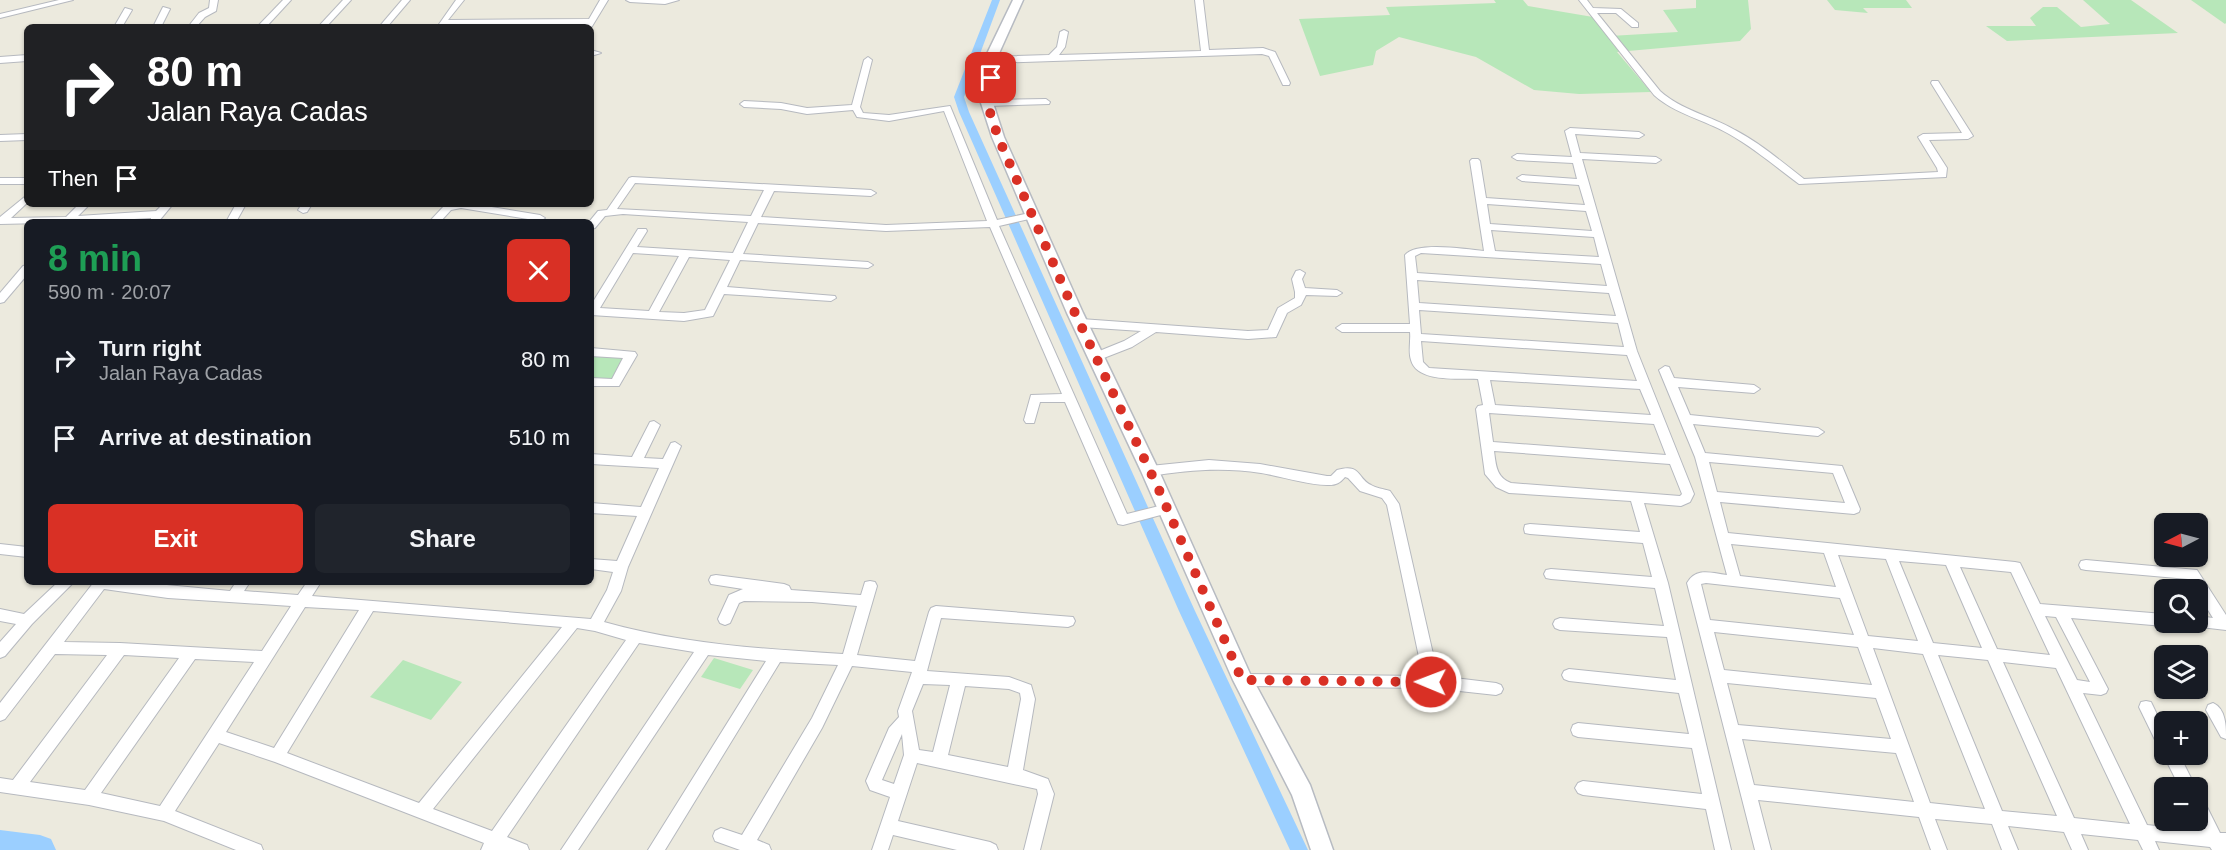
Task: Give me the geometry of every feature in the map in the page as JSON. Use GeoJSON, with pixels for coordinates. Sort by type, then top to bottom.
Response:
{"type":"FeatureCollection","features":[{"type":"Feature","properties":{"kind":"street"},"geometry":{"type":"LineString","coordinates":[[0,16],[69,0]]}},
{"type":"Feature","properties":{"kind":"street"},"geometry":{"type":"LineString","coordinates":[[194,24],[202,15],[213,9],[214,0]]}},
{"type":"Feature","properties":{"kind":"street"},"geometry":{"type":"LineString","coordinates":[[264,24],[288,0]]}},
{"type":"Feature","properties":{"kind":"street"},"geometry":{"type":"LineString","coordinates":[[325,24],[347,0]]}},
{"type":"Feature","properties":{"kind":"street"},"geometry":{"type":"LineString","coordinates":[[386,24],[406,0]]}},
{"type":"Feature","properties":{"kind":"street"},"geometry":{"type":"LineString","coordinates":[[442,24],[460,0]]}},
{"type":"Feature","properties":{"kind":"street"},"geometry":{"type":"LineString","coordinates":[[589,24],[604,0]]}},
{"type":"Feature","properties":{"kind":"street"},"geometry":{"type":"LineString","coordinates":[[630,0],[665,2],[675,0]]}},
{"type":"Feature","properties":{"kind":"street"},"geometry":{"type":"LineString","coordinates":[[1018,0],[990,60],[991,78],[987,103],[998,137],[1029,215],[1150,471],[1163,510],[1242,680],[1302,792],[1322,850]]}},
{"type":"Feature","properties":{"kind":"street"},"geometry":{"type":"LineString","coordinates":[[1199,0],[1204,51]]}},
{"type":"Feature","properties":{"kind":"street"},"geometry":{"type":"LineString","coordinates":[[1583,0],[1636,68],[1666,101],[1731,131],[1755,146],[1802,182],[1943,175],[1944,172],[1923,137],[1968,136],[1935,83]]}},
{"type":"Feature","properties":{"kind":"street"},"geometry":{"type":"LineString","coordinates":[[158,24],[166,9]]}},
{"type":"Feature","properties":{"kind":"street"},"geometry":{"type":"LineString","coordinates":[[120,24],[128,10]]}},
{"type":"Feature","properties":{"kind":"street"},"geometry":{"type":"LineString","coordinates":[[1593,10],[1618,11],[1635,25]]}},
{"type":"Feature","properties":{"kind":"street"},"geometry":{"type":"LineString","coordinates":[[1051,59],[1061,47],[1064,32]]}},
{"type":"Feature","properties":{"kind":"street"},"geometry":{"type":"LineString","coordinates":[[990,60],[1204,51],[1269,51],[1286,83]]}},
{"type":"Feature","properties":{"kind":"street"},"geometry":{"type":"LineString","coordinates":[[0,60],[24,58]]}},
{"type":"Feature","properties":{"kind":"street"},"geometry":{"type":"LineString","coordinates":[[868,60],[856,107],[860,115],[880,118],[947,108],[1123,520],[1163,510]]}},
{"type":"Feature","properties":{"kind":"street"},"geometry":{"type":"LineString","coordinates":[[987,103],[1046,102]]}},
{"type":"Feature","properties":{"kind":"street"},"geometry":{"type":"LineString","coordinates":[[744,104],[781,105],[807,111],[856,107]]}},
{"type":"Feature","properties":{"kind":"street"},"geometry":{"type":"LineString","coordinates":[[1639,135],[1570,131],[1621,320],[1643,385],[1660,420],[1688,494],[1686,499],[1636,498],[1509,488],[1500,484],[1491,474],[1482,409],[1660,420]]}},
{"type":"Feature","properties":{"kind":"street"},"geometry":{"type":"LineString","coordinates":[[0,138],[24,137]]}},
{"type":"Feature","properties":{"kind":"street"},"geometry":{"type":"LineString","coordinates":[[1518,157],[1656,160]]}},
{"type":"Feature","properties":{"kind":"street"},"geometry":{"type":"LineString","coordinates":[[1475,161],[1490,254]]}},
{"type":"Feature","properties":{"kind":"street"},"geometry":{"type":"LineString","coordinates":[[1522,178],[1584,182]]}},
{"type":"Feature","properties":{"kind":"street"},"geometry":{"type":"LineString","coordinates":[[0,181],[24,180]]}},
{"type":"Feature","properties":{"kind":"street"},"geometry":{"type":"LineString","coordinates":[[610,212],[632,180],[871,194]]}},
{"type":"Feature","properties":{"kind":"street"},"geometry":{"type":"LineString","coordinates":[[594,311],[684,317],[709,313],[770,188]]}},
{"type":"Feature","properties":{"kind":"street"},"geometry":{"type":"LineString","coordinates":[[0,221],[24,201]]}},
{"type":"Feature","properties":{"kind":"street"},"geometry":{"type":"LineString","coordinates":[[1481,201],[1589,208]]}},
{"type":"Feature","properties":{"kind":"street"},"geometry":{"type":"LineString","coordinates":[[70,219],[82,207]]}},
{"type":"Feature","properties":{"kind":"street"},"geometry":{"type":"LineString","coordinates":[[126,219],[155,218],[165,207]]}},
{"type":"Feature","properties":{"kind":"street"},"geometry":{"type":"LineString","coordinates":[[436,219],[442,212],[452,207]]}},
{"type":"Feature","properties":{"kind":"street"},"geometry":{"type":"LineString","coordinates":[[462,207],[533,219]]}},
{"type":"Feature","properties":{"kind":"street"},"geometry":{"type":"LineString","coordinates":[[539,219],[548,208]]}},
{"type":"Feature","properties":{"kind":"street"},"geometry":{"type":"LineString","coordinates":[[489,219],[495,211]]}},
{"type":"Feature","properties":{"kind":"street"},"geometry":{"type":"LineString","coordinates":[[594,222],[598,216],[610,212],[886,228],[997,223],[1029,215]]}},
{"type":"Feature","properties":{"kind":"street"},"geometry":{"type":"LineString","coordinates":[[594,226],[608,219],[637,213]]}},
{"type":"Feature","properties":{"kind":"street"},"geometry":{"type":"LineString","coordinates":[[0,221],[24,221]]}},
{"type":"Feature","properties":{"kind":"street"},"geometry":{"type":"LineString","coordinates":[[1486,227],[1598,234]]}},
{"type":"Feature","properties":{"kind":"street"},"geometry":{"type":"LineString","coordinates":[[594,308],[642,231]]}},
{"type":"Feature","properties":{"kind":"street"},"geometry":{"type":"LineString","coordinates":[[630,250],[868,265]]}},
{"type":"Feature","properties":{"kind":"street"},"geometry":{"type":"LineString","coordinates":[[1605,261],[1413,252],[1410,255],[1416,364],[1427,372],[1643,385]]}},
{"type":"Feature","properties":{"kind":"street"},"geometry":{"type":"LineString","coordinates":[[652,315],[686,253]]}},
{"type":"Feature","properties":{"kind":"street"},"geometry":{"type":"LineString","coordinates":[[0,300],[24,272]]}},
{"type":"Feature","properties":{"kind":"street"},"geometry":{"type":"LineString","coordinates":[[1081,322],[1248,335],[1272,334],[1282,311],[1297,304],[1301,298],[1302,291],[1297,279],[1300,273]]}},
{"type":"Feature","properties":{"kind":"street"},"geometry":{"type":"LineString","coordinates":[[1411,276],[1613,290]]}},
{"type":"Feature","properties":{"kind":"street"},"geometry":{"type":"LineString","coordinates":[[720,290],[831,298]]}},
{"type":"Feature","properties":{"kind":"street"},"geometry":{"type":"LineString","coordinates":[[1302,291],[1337,293]]}},
{"type":"Feature","properties":{"kind":"street"},"geometry":{"type":"LineString","coordinates":[[1414,306],[1621,320]]}},
{"type":"Feature","properties":{"kind":"street"},"geometry":{"type":"LineString","coordinates":[[1342,328],[1415,332],[1631,351]]}},
{"type":"Feature","properties":{"kind":"street"},"geometry":{"type":"LineString","coordinates":[[1096,357],[1128,344],[1153,329]]}},
{"type":"Feature","properties":{"kind":"street"},"geometry":{"type":"LineString","coordinates":[[594,352],[631,355],[615,383],[594,382]]}},
{"type":"Feature","properties":{"kind":"street"},"geometry":{"type":"LineString","coordinates":[[1483,374],[1490,409]]}},
{"type":"Feature","properties":{"kind":"street"},"geometry":{"type":"LineString","coordinates":[[1735,581],[1701,457],[1667,376],[1754,389]]}},
{"type":"Feature","properties":{"kind":"street"},"geometry":{"type":"LineString","coordinates":[[1030,420],[1035,398],[1070,398]]}},
{"type":"Feature","properties":{"kind":"street"},"geometry":{"type":"LineString","coordinates":[[1685,419],[1818,432]]}},
{"type":"Feature","properties":{"kind":"street"},"geometry":{"type":"LineString","coordinates":[[636,462],[654,425]]}},
{"type":"Feature","properties":{"kind":"street"},"geometry":{"type":"LineString","coordinates":[[595,625],[614,591],[621,567],[675,446]]}},
{"type":"Feature","properties":{"kind":"street"},"geometry":{"type":"LineString","coordinates":[[1488,446],[1674,460]]}},
{"type":"Feature","properties":{"kind":"street"},"geometry":{"type":"LineString","coordinates":[[1701,457],[1838,469],[1854,509],[1712,496]]}},
{"type":"Feature","properties":{"kind":"street"},"geometry":{"type":"LineString","coordinates":[[594,459],[666,464]]}},
{"type":"Feature","properties":{"kind":"street"},"geometry":{"type":"LineString","coordinates":[[1150,471],[1193,465],[1227,465],[1269,469],[1327,481],[1335,480],[1341,473],[1349,472],[1357,476],[1364,488],[1386,494],[1393,504],[1431,682]]}},
{"type":"Feature","properties":{"kind":"street"},"geometry":{"type":"LineString","coordinates":[[1636,498],[1660,583],[1723,850]]}},
{"type":"Feature","properties":{"kind":"street"},"geometry":{"type":"LineString","coordinates":[[594,508],[645,512]]}},
{"type":"Feature","properties":{"kind":"street"},"geometry":{"type":"LineString","coordinates":[[1530,529],[1647,538]]}},
{"type":"Feature","properties":{"kind":"street"},"geometry":{"type":"LineString","coordinates":[[1724,538],[2015,567],[2151,850]]}},
{"type":"Feature","properties":{"kind":"street"},"geometry":{"type":"LineString","coordinates":[[1829,548],[1939,850]]}},
{"type":"Feature","properties":{"kind":"street"},"geometry":{"type":"LineString","coordinates":[[0,549],[24,552]]}},
{"type":"Feature","properties":{"kind":"street"},"geometry":{"type":"LineString","coordinates":[[1890,554],[2010,850]]}},
{"type":"Feature","properties":{"kind":"street"},"geometry":{"type":"LineString","coordinates":[[1950,560],[2080,850]]}},
{"type":"Feature","properties":{"kind":"street"},"geometry":{"type":"LineString","coordinates":[[594,564],[621,567]]}},
{"type":"Feature","properties":{"kind":"street"},"geometry":{"type":"LineString","coordinates":[[2086,566],[2192,574],[2195,579]]}},
{"type":"Feature","properties":{"kind":"street"},"geometry":{"type":"LineString","coordinates":[[1551,574],[1660,583]]}},
{"type":"Feature","properties":{"kind":"street"},"geometry":{"type":"LineString","coordinates":[[1763,850],[1694,583],[1698,578],[1707,578],[1845,593]]}},
{"type":"Feature","properties":{"kind":"street"},"geometry":{"type":"LineString","coordinates":[[716,580],[739,590],[865,602]]}},
{"type":"Feature","properties":{"kind":"street"},"geometry":{"type":"LineString","coordinates":[[0,652],[27,620],[64,585]]}},
{"type":"Feature","properties":{"kind":"street"},"geometry":{"type":"LineString","coordinates":[[0,714],[52,648],[97,585]]}},
{"type":"Feature","properties":{"kind":"street"},"geometry":{"type":"LineString","coordinates":[[134,585],[301,602],[574,622],[595,625],[636,638],[704,649],[848,660],[959,680],[1009,683],[1026,689],[1028,699],[1014,776]]}},
{"type":"Feature","properties":{"kind":"street"},"geometry":{"type":"LineString","coordinates":[[234,596],[241,585]]}},
{"type":"Feature","properties":{"kind":"street"},"geometry":{"type":"LineString","coordinates":[[164,814],[312,585]]}},
{"type":"Feature","properties":{"kind":"street"},"geometry":{"type":"LineString","coordinates":[[746,843],[817,723],[848,660],[870,586]]}},
{"type":"Feature","properties":{"kind":"street"},"geometry":{"type":"LineString","coordinates":[[725,619],[739,590]]}},
{"type":"Feature","properties":{"kind":"street"},"geometry":{"type":"LineString","coordinates":[[2208,599],[2225,625],[2208,623]]}},
{"type":"Feature","properties":{"kind":"street"},"geometry":{"type":"LineString","coordinates":[[277,756],[369,606]]}},
{"type":"Feature","properties":{"kind":"street"},"geometry":{"type":"LineString","coordinates":[[2035,609],[2154,619]]}},
{"type":"Feature","properties":{"kind":"street"},"geometry":{"type":"LineString","coordinates":[[880,850],[912,755],[912,741],[904,711],[936,612],[1068,621]]}},
{"type":"Feature","properties":{"kind":"street"},"geometry":{"type":"LineString","coordinates":[[2061,612],[2101,689],[2072,686]]}},
{"type":"Feature","properties":{"kind":"street"},"geometry":{"type":"LineString","coordinates":[[0,615],[27,620]]}},
{"type":"Feature","properties":{"kind":"street"},"geometry":{"type":"LineString","coordinates":[[422,811],[574,622]]}},
{"type":"Feature","properties":{"kind":"street"},"geometry":{"type":"LineString","coordinates":[[1560,624],[1672,632]]}},
{"type":"Feature","properties":{"kind":"street"},"geometry":{"type":"LineString","coordinates":[[1705,625],[2061,662]]}},
{"type":"Feature","properties":{"kind":"street"},"geometry":{"type":"LineString","coordinates":[[493,845],[636,638]]}},
{"type":"Feature","properties":{"kind":"street"},"geometry":{"type":"LineString","coordinates":[[52,648],[120,649],[266,657]]}},
{"type":"Feature","properties":{"kind":"street"},"geometry":{"type":"LineString","coordinates":[[17,787],[120,649]]}},
{"type":"Feature","properties":{"kind":"street"},"geometry":{"type":"LineString","coordinates":[[569,850],[704,649]]}},
{"type":"Feature","properties":{"kind":"street"},"geometry":{"type":"LineString","coordinates":[[89,798],[191,653]]}},
{"type":"Feature","properties":{"kind":"street"},"geometry":{"type":"LineString","coordinates":[[656,850],[777,655]]}},
{"type":"Feature","properties":{"kind":"street"},"geometry":{"type":"LineString","coordinates":[[1569,675],[1683,687]]}},
{"type":"Feature","properties":{"kind":"street"},"geometry":{"type":"LineString","coordinates":[[1718,676],[1880,692]]}},
{"type":"Feature","properties":{"kind":"street"},"geometry":{"type":"LineString","coordinates":[[939,760],[959,680]]}},
{"type":"Feature","properties":{"kind":"street"},"geometry":{"type":"LineString","coordinates":[[1242,680],[1431,682],[1496,688]]}},
{"type":"Feature","properties":{"kind":"street"},"geometry":{"type":"LineString","coordinates":[[2146,707],[2154,723]]}},
{"type":"Feature","properties":{"kind":"street"},"geometry":{"type":"LineString","coordinates":[[2213,710],[2226,732]]}},
{"type":"Feature","properties":{"kind":"street"},"geometry":{"type":"LineString","coordinates":[[898,793],[880,788],[875,785],[874,781],[894,733],[905,720]]}},
{"type":"Feature","properties":{"kind":"street"},"geometry":{"type":"LineString","coordinates":[[1578,730],[1696,742]]}},
{"type":"Feature","properties":{"kind":"street"},"geometry":{"type":"LineString","coordinates":[[1732,731],[1901,747]]}},
{"type":"Feature","properties":{"kind":"street"},"geometry":{"type":"LineString","coordinates":[[216,735],[422,811],[493,845],[521,850]]}},
{"type":"Feature","properties":{"kind":"street"},"geometry":{"type":"LineString","coordinates":[[912,755],[1041,782],[1046,790],[1032,850]]}},
{"type":"Feature","properties":{"kind":"street"},"geometry":{"type":"LineString","coordinates":[[0,785],[89,798],[164,814],[255,850]]}},
{"type":"Feature","properties":{"kind":"street"},"geometry":{"type":"LineString","coordinates":[[1582,788],[1713,803]]}},
{"type":"Feature","properties":{"kind":"street"},"geometry":{"type":"LineString","coordinates":[[1748,792],[2143,832],[2220,844]]}},
{"type":"Feature","properties":{"kind":"street"},"geometry":{"type":"LineString","coordinates":[[2208,823],[2220,844]]}},
{"type":"Feature","properties":{"kind":"street"},"geometry":{"type":"LineString","coordinates":[[887,826],[990,850]]}},
{"type":"Feature","properties":{"kind":"street"},"geometry":{"type":"LineString","coordinates":[[721,836],[764,850]]}},
{"type":"Feature","properties":{"kind":"green space"},"geometry":{"type":"Polygon","coordinates":[[[1494,0],[1523,0],[1528,6],[1593,17],[1610,36],[1678,32],[1663,10],[1696,8],[1696,0],[1748,0],[1751,29],[1740,41],[1617,52],[1651,92],[1579,94],[1534,90],[1476,57],[1399,37],[1376,51],[1373,65],[1320,76],[1299,19],[1390,15],[1386,7],[1496,3],[1494,0]]]}},
{"type":"Feature","properties":{"kind":"green space"},"geometry":{"type":"Polygon","coordinates":[[[1827,0],[1906,0],[1912,8],[1863,8],[1868,13],[1835,10],[1827,0]]]}},
{"type":"Feature","properties":{"kind":"green space"},"geometry":{"type":"Polygon","coordinates":[[[2083,0],[2131,0],[2178,33],[2007,41],[1986,26],[2036,26],[2030,18],[2043,7],[2057,7],[2081,27],[2110,24],[2083,0]]]}},
{"type":"Feature","properties":{"kind":"green space"},"geometry":{"type":"Polygon","coordinates":[[[2191,0],[2226,0],[2226,23],[2225,24],[2191,0]]]}},
{"type":"Feature","properties":{"kind":"green space"},"geometry":{"type":"Polygon","coordinates":[[[594,356],[625,358],[613,380],[594,378],[594,356]]]}},
{"type":"Feature","properties":{"kind":"green space"},"geometry":{"type":"Polygon","coordinates":[[[714,658],[753,670],[740,689],[701,677],[714,658]]]}},
{"type":"Feature","properties":{"kind":"green space"},"geometry":{"type":"Polygon","coordinates":[[[403,660],[462,682],[431,720],[370,697],[403,660]]]}},
{"type":"Feature","properties":{"kind":"waterway"},"geometry":{"type":"LineString","coordinates":[[996,0],[959,97],[964,112],[1187,611],[1299,850]]}},
{"type":"Feature","properties":{"kind":"waterway"},"geometry":{"type":"LineString","coordinates":[[0,845],[40,850]]}},
{"type":"Feature","properties":{"kind":"route"},"geometry":{"type":"LineString","coordinates":[[991,78],[987,103],[998,137],[1075,313],[1199,579],[1242,680],[1431,682]]}}]}
